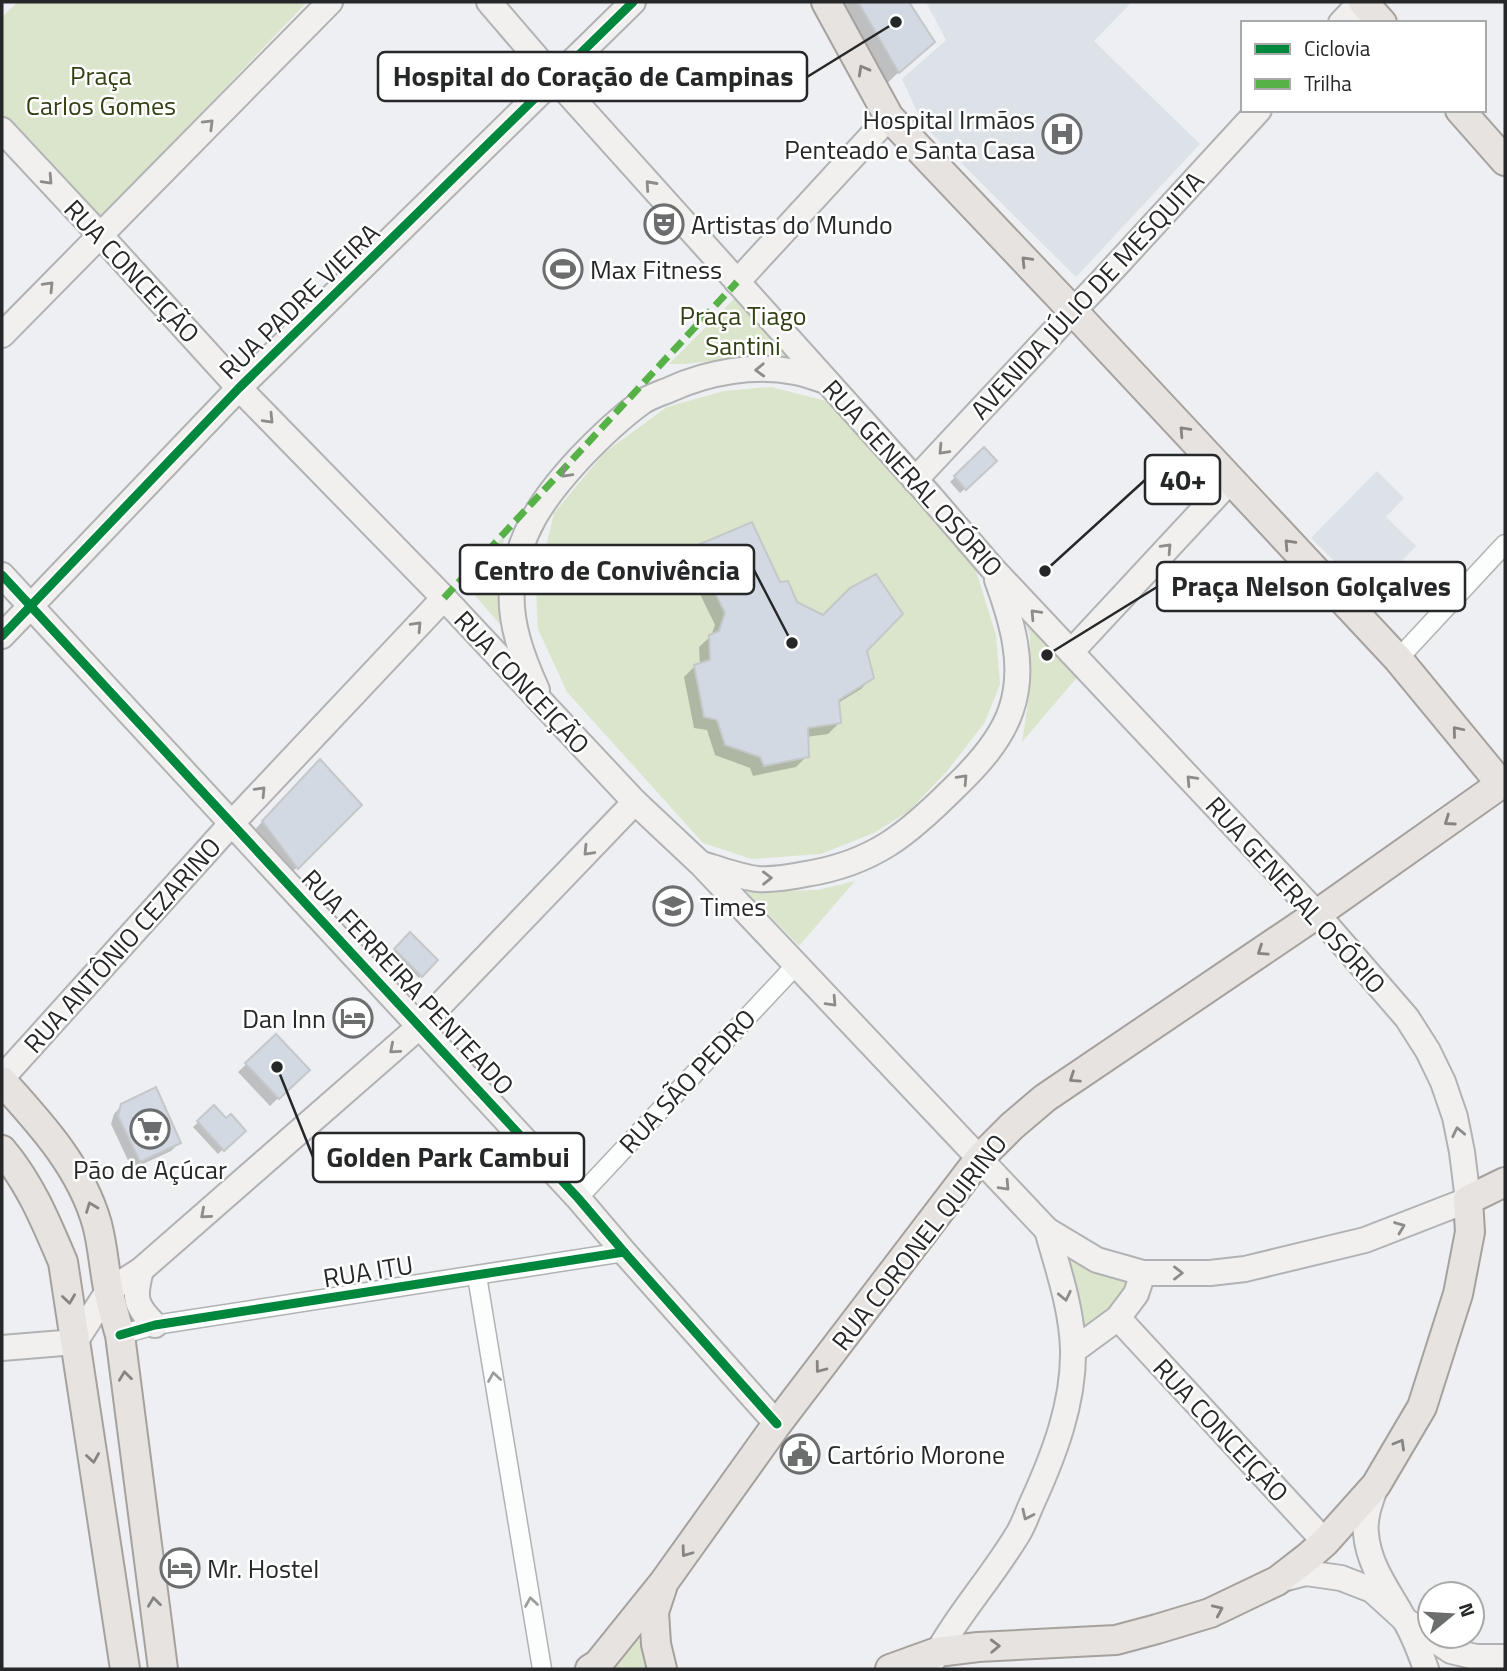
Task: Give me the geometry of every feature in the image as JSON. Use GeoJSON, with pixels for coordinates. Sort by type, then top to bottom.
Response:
{"type":"FeatureCollection","features":[{"type":"Feature","properties":{"kind":"main road"},"geometry":{"type":"LineString","coordinates":[[2,335],[330,2]]}},
{"type":"Feature","properties":{"kind":"main road","name":"RUA GENERAL OSÓRIO"},"geometry":{"type":"LineString","coordinates":[[489,2],[992,568],[1317,914],[1407,1018],[1429,1051],[1455,1117],[1462,1152],[1470,1232],[1458,1294],[1422,1407],[1376,1485],[1325,1542],[1277,1581],[1210,1614],[1116,1640],[978,1647],[933,1661],[890,1669]]}},
{"type":"Feature","properties":{"kind":"main road","name":"RUA PADRE VIEIRA"},"geometry":{"type":"LineString","coordinates":[[2,636],[239,388],[633,2]]}},
{"type":"Feature","properties":{"kind":"main road"},"geometry":{"type":"LineString","coordinates":[[826,2],[889,117],[1398,659],[1503,783]]}},
{"type":"Feature","properties":{"kind":"main road"},"geometry":{"type":"LineString","coordinates":[[1343,21],[1362,2],[1380,21]]}},
{"type":"Feature","properties":{"kind":"main road","name":"AVENIDA JÚLIO DE MESQUITA"},"geometry":{"type":"LineString","coordinates":[[915,480],[1257,112]]}},
{"type":"Feature","properties":{"kind":"main road"},"geometry":{"type":"LineString","coordinates":[[1462,112],[1505,161]]}},
{"type":"Feature","properties":{"kind":"main road"},"geometry":{"type":"LineString","coordinates":[[737,282],[889,117]]}},
{"type":"Feature","properties":{"kind":"main road","name":"RUA CONCEIÇÃO"},"geometry":{"type":"LineString","coordinates":[[2,131],[239,388],[443,598],[635,802],[701,864],[1047,1230]]}},
{"type":"Feature","properties":{"kind":"main road"},"geometry":{"type":"LineString","coordinates":[[545,708],[524,661],[514,618],[512,589],[527,531],[541,504],[557,483],[586,452],[645,401],[688,381],[722,373],[764,369],[796,372],[827,381]]}},
{"type":"Feature","properties":{"kind":"main road"},"geometry":{"type":"LineString","coordinates":[[1071,652],[1230,481]]}},
{"type":"Feature","properties":{"kind":"main road"},"geometry":{"type":"LineString","coordinates":[[701,864],[759,879],[832,870],[884,848],[917,824],[954,788],[1002,731],[1012,709],[1016,686],[1015,638],[992,568]]}},
{"type":"Feature","properties":{"kind":"main road","name":"RUA FERREIRA PENTEADO"},"geometry":{"type":"LineString","coordinates":[[2,575],[421,1026],[778,1424]]}},
{"type":"Feature","properties":{"kind":"main road","name":"RUA ANTÔNIO CEZARINO"},"geometry":{"type":"LineString","coordinates":[[2,1079],[232,823],[443,598]]}},
{"type":"Feature","properties":{"kind":"main road","name":"RUA CORONEL QUIRINO"},"geometry":{"type":"LineString","coordinates":[[590,1669],[598,1664],[664,1582],[778,1424],[979,1158],[1045,1098],[1317,914],[1503,783]]}},
{"type":"Feature","properties":{"kind":"main road"},"geometry":{"type":"LineString","coordinates":[[2,1348],[75,1342],[108,1291],[141,1270],[421,1026],[635,802]]}},
{"type":"Feature","properties":{"kind":"main road"},"geometry":{"type":"LineString","coordinates":[[2,1079],[66,1158],[84,1189],[97,1222],[108,1291],[120,1335],[163,1669]]}},
{"type":"Feature","properties":{"kind":"main road"},"geometry":{"type":"LineString","coordinates":[[2,1150],[14,1164],[40,1207],[63,1262],[125,1669]]}},
{"type":"Feature","properties":{"kind":"main road"},"geometry":{"type":"LineString","coordinates":[[1047,1230],[1097,1260],[1143,1273],[1210,1273],[1245,1269],[1365,1240],[1468,1200],[1505,1182]]}},
{"type":"Feature","properties":{"kind":"main road"},"geometry":{"type":"LineString","coordinates":[[933,1661],[963,1612],[1017,1536],[1050,1463],[1065,1411],[1073,1351],[1062,1282],[1047,1230]]}},
{"type":"Feature","properties":{"kind":"main road"},"geometry":{"type":"LineString","coordinates":[[141,1270],[136,1298],[142,1313],[155,1325]]}},
{"type":"Feature","properties":{"kind":"main road"},"geometry":{"type":"LineString","coordinates":[[1073,1351],[1118,1318],[1136,1294],[1143,1273]]}},
{"type":"Feature","properties":{"kind":"main road","name":"RUA CONCEIÇÃO"},"geometry":{"type":"LineString","coordinates":[[1118,1318],[1325,1542]]}},
{"type":"Feature","properties":{"kind":"main road"},"geometry":{"type":"LineString","coordinates":[[1376,1485],[1367,1511],[1365,1533],[1370,1556],[1379,1579],[1419,1646],[1426,1669]]}},
{"type":"Feature","properties":{"kind":"main road"},"geometry":{"type":"LineString","coordinates":[[1277,1581],[1306,1573],[1340,1578],[1372,1590],[1405,1620],[1451,1651],[1476,1657],[1505,1657]]}},
{"type":"Feature","properties":{"kind":"main road"},"geometry":{"type":"LineString","coordinates":[[662,1669],[656,1644],[654,1612],[664,1582]]}},
{"type":"Feature","properties":{"kind":"street"},"geometry":{"type":"LineString","coordinates":[[1398,659],[1505,544]]}},
{"type":"Feature","properties":{"kind":"street","name":"RUA SÃO PEDRO"},"geometry":{"type":"LineString","coordinates":[[578,1198],[796,965]]}},
{"type":"Feature","properties":{"kind":"street","name":"RUA ITU"},"geometry":{"type":"LineString","coordinates":[[120,1335],[155,1325],[624,1252]]}},
{"type":"Feature","properties":{"kind":"street"},"geometry":{"type":"LineString","coordinates":[[477,1276],[542,1669]]}},
{"type":"Feature","properties":{"kind":"shaded area","name":"Hospital Irmãos Penteado e Santa Casa"},"geometry":{"type":"Polygon","coordinates":[[[926,2],[1132,2],[1094,41],[1200,144],[1076,277],[923,125],[902,79],[946,40],[926,2]]]}},
{"type":"Feature","properties":{"kind":"shaded area"},"geometry":{"type":"Polygon","coordinates":[[[1377,471],[1404,498],[1386,517],[1416,546],[1368,595],[1311,538],[1377,471]]]}},
{"type":"Feature","properties":{"kind":"green space","name":"Praça Carlos Gomes"},"geometry":{"type":"Polygon","coordinates":[[[18,2],[307,2],[100,219],[2,114],[2,17],[18,2]]]}},
{"type":"Feature","properties":{"kind":"green space","name":"Praça Tiago Santini"},"geometry":{"type":"Polygon","coordinates":[[[744,289],[802,359],[767,355],[669,364],[744,289]]]}},
{"type":"Feature","properties":{"kind":"green space"},"geometry":{"type":"Polygon","coordinates":[[[771,387],[838,404],[971,555],[996,635],[1000,684],[985,722],[948,770],[909,811],[874,833],[821,854],[752,859],[703,843],[567,692],[538,629],[536,589],[554,513],[604,453],[667,407],[724,391],[771,387]]]}},
{"type":"Feature","properties":{"kind":"green space"},"geometry":{"type":"Polygon","coordinates":[[[504,536],[499,586],[503,628],[462,580],[504,536]]]}},
{"type":"Feature","properties":{"kind":"green space"},"geometry":{"type":"Polygon","coordinates":[[[1020,602],[1079,675],[1022,742],[1030,690],[1030,636],[1020,602]]]}},
{"type":"Feature","properties":{"kind":"green space"},"geometry":{"type":"Polygon","coordinates":[[[855,881],[799,946],[747,892],[818,890],[855,881]]]}},
{"type":"Feature","properties":{"kind":"green space"},"geometry":{"type":"Polygon","coordinates":[[[1064,1251],[1131,1279],[1112,1310],[1082,1333],[1064,1251]]]}},
{"type":"Feature","properties":{"kind":"green space"},"geometry":{"type":"Polygon","coordinates":[[[635,1632],[654,1669],[604,1669],[635,1632]]]}},
{"type":"Feature","properties":{"kind":"building"},"geometry":{"type":"Polygon","coordinates":[[[858,2],[909,2],[935,42],[899,73],[858,2]]]}},
{"type":"Feature","properties":{"kind":"building"},"geometry":{"type":"Polygon","coordinates":[[[984,447],[997,461],[966,490],[954,476],[984,447]]]}},
{"type":"Feature","properties":{"kind":"building"},"geometry":{"type":"Polygon","coordinates":[[[752,522],[780,582],[788,581],[797,602],[823,615],[850,588],[876,574],[903,614],[867,651],[874,678],[839,700],[841,723],[808,728],[809,757],[764,766],[760,757],[725,745],[717,720],[704,717],[694,665],[710,660],[709,635],[719,631],[725,613],[693,547],[752,522]]]}},
{"type":"Feature","properties":{"kind":"building"},"geometry":{"type":"Polygon","coordinates":[[[320,759],[362,805],[298,869],[262,821],[320,759]]]}},
{"type":"Feature","properties":{"kind":"building"},"geometry":{"type":"Polygon","coordinates":[[[410,932],[438,960],[422,977],[394,949],[410,932]]]}},
{"type":"Feature","properties":{"kind":"building"},"geometry":{"type":"Polygon","coordinates":[[[276,1034],[310,1070],[279,1099],[245,1063],[276,1034]]]}},
{"type":"Feature","properties":{"kind":"building","name":"Pão de Açúcar"},"geometry":{"type":"Polygon","coordinates":[[[156,1087],[181,1143],[140,1162],[118,1116],[121,1104],[156,1087]]]}},
{"type":"Feature","properties":{"kind":"building"},"geometry":{"type":"Polygon","coordinates":[[[214,1105],[226,1118],[231,1114],[246,1131],[224,1151],[197,1121],[214,1105]]]}},
{"type":"Feature","properties":{"kind":"marked path"},"geometry":{"type":"LineString","coordinates":[[444,598],[737,282]]}},
{"type":"Feature","properties":{"kind":"cycle path"},"geometry":{"type":"LineString","coordinates":[[2,636],[239,388],[633,2]]}},
{"type":"Feature","properties":{"kind":"cycle path"},"geometry":{"type":"LineString","coordinates":[[2,575],[578,1198],[777,1424]]}},
{"type":"Feature","properties":{"kind":"cycle path"},"geometry":{"type":"LineString","coordinates":[[120,1335],[155,1325],[624,1252]]}},
{"type":"Feature","properties":{"kind":"place","name":"Hospital do Coração de Campinas"},"geometry":{"type":"Point","coordinates":[896,22]}},
{"type":"Feature","properties":{"kind":"place","name":"Hospital Irmãos Penteado e Santa Casa"},"geometry":{"type":"Point","coordinates":[1062,134]}},
{"type":"Feature","properties":{"kind":"place","name":"Artistas do Mundo"},"geometry":{"type":"Point","coordinates":[664,224]}},
{"type":"Feature","properties":{"kind":"place","name":"Max Fitness"},"geometry":{"type":"Point","coordinates":[563,269]}},
{"type":"Feature","properties":{"kind":"place","name":"40+"},"geometry":{"type":"Point","coordinates":[1045,571]}},
{"type":"Feature","properties":{"kind":"place","name":"Centro de Convivência"},"geometry":{"type":"Point","coordinates":[792,643]}},
{"type":"Feature","properties":{"kind":"place","name":"Praça Nelson Golçalves"},"geometry":{"type":"Point","coordinates":[1047,655]}},
{"type":"Feature","properties":{"kind":"place","name":"Times"},"geometry":{"type":"Point","coordinates":[673,906]}},
{"type":"Feature","properties":{"kind":"place","name":"Dan Inn"},"geometry":{"type":"Point","coordinates":[353,1018]}},
{"type":"Feature","properties":{"kind":"place","name":"Golden Park Cambui"},"geometry":{"type":"Point","coordinates":[277,1067]}},
{"type":"Feature","properties":{"kind":"place","name":"Pão de Açúcar"},"geometry":{"type":"Point","coordinates":[150,1129]}},
{"type":"Feature","properties":{"kind":"place","name":"Cartório Morone"},"geometry":{"type":"Point","coordinates":[800,1454]}},
{"type":"Feature","properties":{"kind":"place","name":"Mr. Hostel"},"geometry":{"type":"Point","coordinates":[180,1568]}}]}
